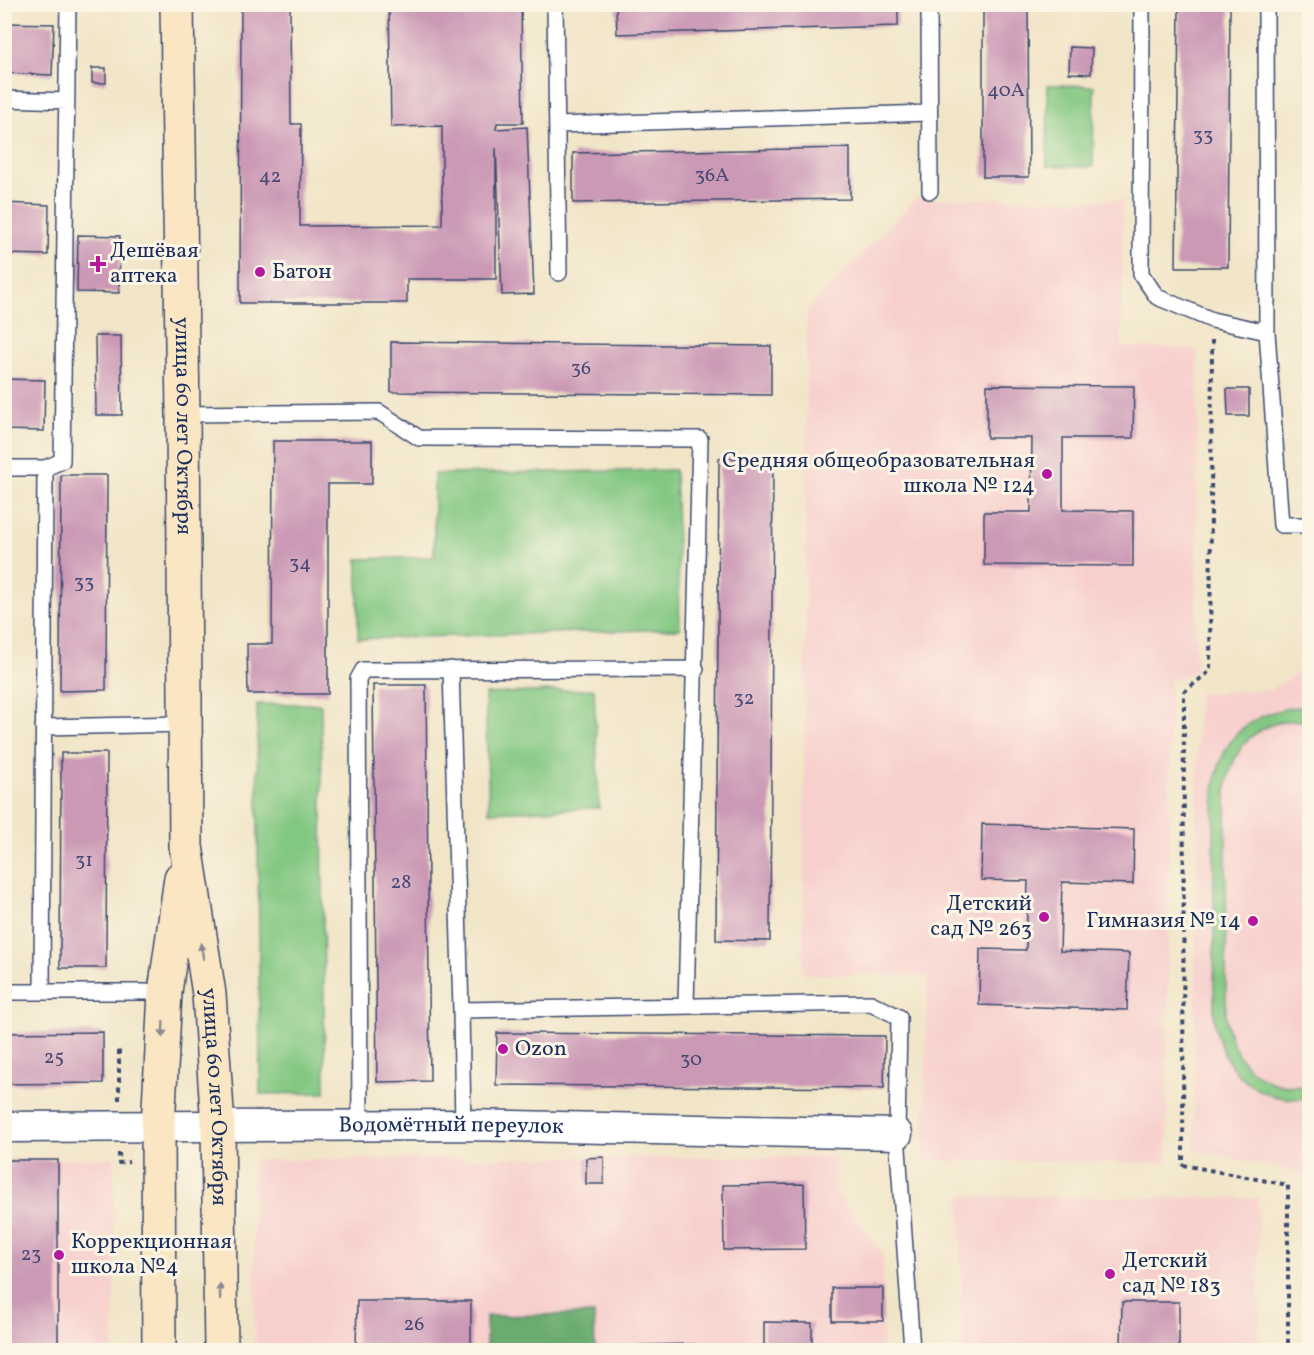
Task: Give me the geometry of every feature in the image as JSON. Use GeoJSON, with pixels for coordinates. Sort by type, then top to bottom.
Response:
{"type":"FeatureCollection","features":[{"type":"Feature","properties":{"kind":"main road","name":"улица 60 лет Октября"},"geometry":{"type":"LineString","coordinates":[[177,4],[186,846],[209,994],[218,1126],[221,1350]]}},
{"type":"Feature","properties":{"kind":"main road","name":"улица 60 лет Октября"},"geometry":{"type":"LineString","coordinates":[[159,1350],[158,1126],[165,992],[186,846]]}},
{"type":"Feature","properties":{"kind":"street","name":"Водомётный переулок"},"geometry":{"type":"LineString","coordinates":[[4,1127],[463,1125],[897,1134]]}},
{"type":"Feature","properties":{"kind":"lane"},"geometry":{"type":"LineString","coordinates":[[4,468],[45,468],[62,461],[68,4]]}},
{"type":"Feature","properties":{"kind":"lane"},"geometry":{"type":"LineString","coordinates":[[555,4],[559,273]]}},
{"type":"Feature","properties":{"kind":"lane"},"geometry":{"type":"LineString","coordinates":[[930,4],[930,191]]}},
{"type":"Feature","properties":{"kind":"lane"},"geometry":{"type":"LineString","coordinates":[[1142,4],[1141,274],[1157,297],[1212,320],[1267,332]]}},
{"type":"Feature","properties":{"kind":"lane"},"geometry":{"type":"LineString","coordinates":[[1266,4],[1267,332],[1281,525],[1310,525]]}},
{"type":"Feature","properties":{"kind":"lane"},"geometry":{"type":"LineString","coordinates":[[4,99],[67,101]]}},
{"type":"Feature","properties":{"kind":"lane"},"geometry":{"type":"LineString","coordinates":[[556,125],[929,113]]}},
{"type":"Feature","properties":{"kind":"lane"},"geometry":{"type":"LineString","coordinates":[[183,414],[379,412],[419,438],[700,439],[686,1005]]}},
{"type":"Feature","properties":{"kind":"lane"},"geometry":{"type":"LineString","coordinates":[[42,991],[45,468]]}},
{"type":"Feature","properties":{"kind":"lane"},"geometry":{"type":"LineString","coordinates":[[451,669],[463,1125]]}},
{"type":"Feature","properties":{"kind":"lane"},"geometry":{"type":"LineString","coordinates":[[360,1125],[358,679],[363,670],[696,669]]}},
{"type":"Feature","properties":{"kind":"lane"},"geometry":{"type":"LineString","coordinates":[[43,727],[185,724]]}},
{"type":"Feature","properties":{"kind":"lane"},"geometry":{"type":"LineString","coordinates":[[4,992],[165,992]]}},
{"type":"Feature","properties":{"kind":"lane"},"geometry":{"type":"LineString","coordinates":[[461,1010],[871,1003],[899,1017],[897,1134],[912,1350]]}},
{"type":"Feature","properties":{"kind":"path"},"geometry":{"type":"LineString","coordinates":[[1212,320],[1210,671],[1184,692],[1183,1165],[1288,1185],[1288,1350]]}},
{"type":"Feature","properties":{"kind":"shaded area"},"geometry":{"type":"Polygon","coordinates":[[[916,198],[1123,200],[1122,347],[1198,349],[1196,671],[1170,681],[1167,1163],[924,1160],[927,976],[803,974],[807,311],[916,198]]]}},
{"type":"Feature","properties":{"kind":"shaded area","name":"Гимназия № 14"},"geometry":{"type":"Polygon","coordinates":[[[1309,666],[1309,1188],[1299,1172],[1194,1150],[1198,693],[1270,690],[1309,666]]]}},
{"type":"Feature","properties":{"kind":"shaded area"},"geometry":{"type":"Polygon","coordinates":[[[836,1157],[835,1189],[883,1254],[883,1350],[255,1350],[253,1160],[836,1157]]]}},
{"type":"Feature","properties":{"kind":"shaded area","name":"Коррекционная школа №4"},"geometry":{"type":"Polygon","coordinates":[[[114,1158],[114,1350],[5,1350],[4,1160],[114,1158]]]}},
{"type":"Feature","properties":{"kind":"shaded area","name":"Детский сад № 183"},"geometry":{"type":"Polygon","coordinates":[[[960,1196],[1258,1198],[1260,1350],[962,1350],[960,1196]]]}},
{"type":"Feature","properties":{"kind":"green space"},"geometry":{"type":"Polygon","coordinates":[[[1048,85],[1094,86],[1093,167],[1047,166],[1048,85]]]}},
{"type":"Feature","properties":{"kind":"green space"},"geometry":{"type":"Polygon","coordinates":[[[675,470],[680,629],[358,639],[358,559],[434,557],[434,474],[675,470]]]}},
{"type":"Feature","properties":{"kind":"green space"},"geometry":{"type":"Polygon","coordinates":[[[594,689],[599,808],[489,812],[485,694],[594,689]]]}},
{"type":"Feature","properties":{"kind":"green space"},"geometry":{"type":"Polygon","coordinates":[[[257,704],[321,704],[325,1093],[260,1094],[257,704]]]}},
{"type":"Feature","properties":{"kind":"green space"},"geometry":{"type":"Polygon","coordinates":[[[1297,707],[1309,709],[1309,721],[1277,723],[1263,729],[1242,747],[1229,774],[1226,791],[1226,1016],[1234,1047],[1252,1070],[1277,1084],[1309,1086],[1309,1098],[1272,1095],[1256,1089],[1243,1079],[1232,1067],[1224,1052],[1214,1017],[1214,790],[1217,772],[1229,743],[1250,723],[1263,715],[1297,707]]]}},
{"type":"Feature","properties":{"kind":"green space"},"geometry":{"type":"Polygon","coordinates":[[[594,1314],[595,1350],[486,1350],[486,1316],[594,1314]]]}},
{"type":"Feature","properties":{"kind":"building"},"geometry":{"type":"Polygon","coordinates":[[[241,4],[290,4],[291,124],[301,124],[300,226],[442,225],[442,126],[391,127],[389,4],[521,4],[523,123],[497,123],[496,129],[527,127],[534,294],[502,295],[496,148],[496,279],[407,279],[407,303],[240,303],[241,4]]]}},
{"type":"Feature","properties":{"kind":"building"},"geometry":{"type":"Polygon","coordinates":[[[616,4],[898,4],[898,26],[617,34],[616,4]]]}},
{"type":"Feature","properties":{"kind":"building"},"geometry":{"type":"Polygon","coordinates":[[[983,4],[1028,4],[1029,177],[983,177],[983,4]]]}},
{"type":"Feature","properties":{"kind":"building"},"geometry":{"type":"Polygon","coordinates":[[[1179,4],[1230,4],[1228,267],[1176,267],[1179,4]]]}},
{"type":"Feature","properties":{"kind":"building"},"geometry":{"type":"Polygon","coordinates":[[[4,23],[54,24],[52,75],[4,73],[4,23]]]}},
{"type":"Feature","properties":{"kind":"building"},"geometry":{"type":"Polygon","coordinates":[[[1070,47],[1092,48],[1091,74],[1069,73],[1070,47]]]}},
{"type":"Feature","properties":{"kind":"building"},"geometry":{"type":"Polygon","coordinates":[[[92,68],[106,68],[106,83],[92,83],[92,68]]]}},
{"type":"Feature","properties":{"kind":"building"},"geometry":{"type":"Polygon","coordinates":[[[850,148],[850,199],[573,203],[573,153],[850,148]]]}},
{"type":"Feature","properties":{"kind":"building"},"geometry":{"type":"Polygon","coordinates":[[[4,203],[49,205],[48,255],[4,254],[4,203]]]}},
{"type":"Feature","properties":{"kind":"building","name":"Дешёвая аптека"},"geometry":{"type":"Polygon","coordinates":[[[78,235],[120,236],[119,293],[77,292],[78,235]]]}},
{"type":"Feature","properties":{"kind":"building"},"geometry":{"type":"Polygon","coordinates":[[[95,336],[121,336],[122,415],[96,415],[95,336]]]}},
{"type":"Feature","properties":{"kind":"building"},"geometry":{"type":"Polygon","coordinates":[[[391,342],[771,346],[771,395],[391,392],[391,342]]]}},
{"type":"Feature","properties":{"kind":"building"},"geometry":{"type":"Polygon","coordinates":[[[4,379],[45,380],[44,431],[4,430],[4,379]]]}},
{"type":"Feature","properties":{"kind":"building","name":"Средняя общеобразовательная школа № 124"},"geometry":{"type":"Polygon","coordinates":[[[987,385],[1134,386],[1133,438],[1063,438],[1063,510],[1133,511],[1133,566],[984,565],[984,512],[1031,512],[1032,438],[987,438],[987,385]]]}},
{"type":"Feature","properties":{"kind":"building"},"geometry":{"type":"Polygon","coordinates":[[[1227,389],[1249,389],[1249,416],[1228,416],[1227,389]]]}},
{"type":"Feature","properties":{"kind":"building"},"geometry":{"type":"Polygon","coordinates":[[[273,441],[372,441],[372,484],[328,484],[328,694],[248,694],[247,644],[272,644],[273,441]]]}},
{"type":"Feature","properties":{"kind":"building"},"geometry":{"type":"Polygon","coordinates":[[[719,458],[773,459],[770,941],[716,940],[719,458]]]}},
{"type":"Feature","properties":{"kind":"building"},"geometry":{"type":"Polygon","coordinates":[[[61,475],[107,475],[106,690],[60,691],[61,475]]]}},
{"type":"Feature","properties":{"kind":"building"},"geometry":{"type":"Polygon","coordinates":[[[373,685],[426,685],[430,1081],[377,1082],[373,685]]]}},
{"type":"Feature","properties":{"kind":"building"},"geometry":{"type":"Polygon","coordinates":[[[61,753],[107,753],[106,968],[60,968],[61,753]]]}},
{"type":"Feature","properties":{"kind":"building","name":"Детский сад № 263"},"geometry":{"type":"Polygon","coordinates":[[[982,824],[1134,829],[1133,884],[1062,882],[1060,951],[1129,953],[1127,1010],[979,1005],[980,949],[1026,950],[1028,881],[981,880],[982,824]]]}},
{"type":"Feature","properties":{"kind":"building"},"geometry":{"type":"Polygon","coordinates":[[[103,1032],[103,1083],[4,1084],[4,1033],[103,1032]]]}},
{"type":"Feature","properties":{"kind":"building"},"geometry":{"type":"Polygon","coordinates":[[[497,1033],[885,1036],[884,1088],[496,1085],[497,1033]]]}},
{"type":"Feature","properties":{"kind":"building"},"geometry":{"type":"Polygon","coordinates":[[[604,1157],[604,1184],[586,1184],[586,1158],[604,1157]]]}},
{"type":"Feature","properties":{"kind":"building"},"geometry":{"type":"Polygon","coordinates":[[[4,1160],[58,1160],[58,1350],[4,1350],[4,1160]]]}},
{"type":"Feature","properties":{"kind":"building"},"geometry":{"type":"Polygon","coordinates":[[[804,1184],[805,1249],[724,1250],[723,1185],[804,1184]]]}},
{"type":"Feature","properties":{"kind":"building"},"geometry":{"type":"Polygon","coordinates":[[[832,1288],[883,1288],[883,1321],[832,1321],[832,1288]]]}},
{"type":"Feature","properties":{"kind":"building"},"geometry":{"type":"Polygon","coordinates":[[[357,1301],[471,1301],[471,1350],[356,1349],[357,1301]]]}},
{"type":"Feature","properties":{"kind":"building"},"geometry":{"type":"Polygon","coordinates":[[[1122,1302],[1179,1302],[1179,1350],[1121,1350],[1122,1302]]]}},
{"type":"Feature","properties":{"kind":"building"},"geometry":{"type":"Polygon","coordinates":[[[764,1322],[812,1323],[812,1350],[764,1350],[764,1322]]]}},
{"type":"Feature","properties":{"kind":"building"},"geometry":{"type":"Polygon","coordinates":[[[696,1344],[696,1350],[640,1350],[640,1345],[696,1344]]]}},
{"type":"Feature","properties":{"kind":"place","name":"Дешёвая аптека"},"geometry":{"type":"Point","coordinates":[98,264]}},
{"type":"Feature","properties":{"kind":"place","name":"Батон"},"geometry":{"type":"Point","coordinates":[260,272]}},
{"type":"Feature","properties":{"kind":"place","name":"Средняя общеобразовательная школа № 124"},"geometry":{"type":"Point","coordinates":[1047,474]}},
{"type":"Feature","properties":{"kind":"place","name":"Детский сад № 263"},"geometry":{"type":"Point","coordinates":[1044,917]}},
{"type":"Feature","properties":{"kind":"place","name":"Гимназия № 14"},"geometry":{"type":"Point","coordinates":[1253,921]}},
{"type":"Feature","properties":{"kind":"place","name":"Ozon"},"geometry":{"type":"Point","coordinates":[503,1049]}},
{"type":"Feature","properties":{"kind":"place","name":"Коррекционная школа №4"},"geometry":{"type":"Point","coordinates":[59,1255]}},
{"type":"Feature","properties":{"kind":"place","name":"Детский сад № 183"},"geometry":{"type":"Point","coordinates":[1110,1274]}}]}
